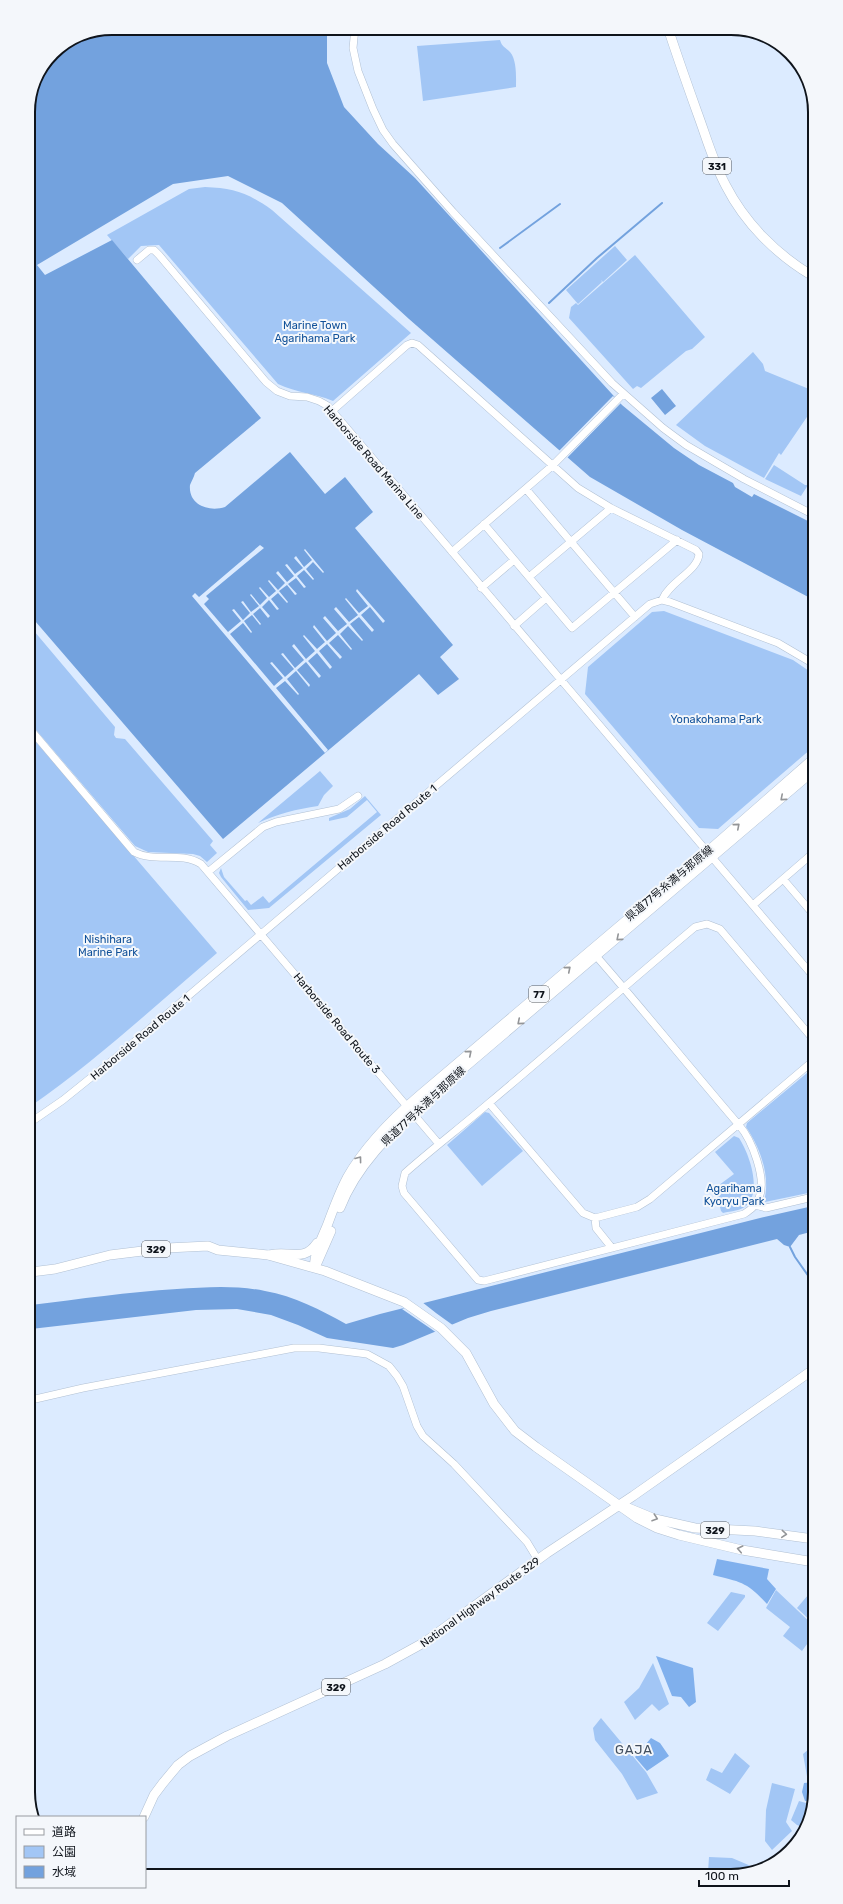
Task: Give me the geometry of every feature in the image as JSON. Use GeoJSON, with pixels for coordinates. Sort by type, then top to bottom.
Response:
{"type":"FeatureCollection","features":[{"type":"Feature","properties":{"kind":"main road","name":"331"},"geometry":{"type":"LineString","coordinates":[[670,35],[725,185],[736,204],[761,235],[790,262],[808,273]]}},
{"type":"Feature","properties":{"kind":"main road","name":"県道77号糸満与那原線"},"geometry":{"type":"LineString","coordinates":[[314,1267],[320,1259],[342,1202],[352,1184],[379,1147],[410,1109],[597,957],[808,764]]}},
{"type":"Feature","properties":{"kind":"main road","name":"県道77号糸満与那原線"},"geometry":{"type":"LineString","coordinates":[[314,1267],[315,1257],[340,1192],[357,1163],[378,1137],[710,855],[808,776]]}},
{"type":"Feature","properties":{"kind":"main road"},"geometry":{"type":"LineString","coordinates":[[268,1255],[285,1253],[297,1255],[308,1253],[313,1249],[325,1232]]}},
{"type":"Feature","properties":{"kind":"main road","name":"329"},"geometry":{"type":"LineString","coordinates":[[35,1271],[95,1260],[110,1255],[167,1248],[208,1246],[218,1250],[268,1255],[314,1267],[379,1291],[412,1307],[449,1334],[466,1353],[494,1404],[515,1431],[536,1448],[646,1523],[679,1535],[742,1550],[808,1561]]}},
{"type":"Feature","properties":{"kind":"main road","name":"National Highway Route 329"},"geometry":{"type":"LineString","coordinates":[[144,1816],[154,1795],[163,1783],[178,1765],[190,1756],[226,1736],[406,1654],[443,1630],[538,1560],[808,1373]]}},
{"type":"Feature","properties":{"kind":"main road","name":"329"},"geometry":{"type":"LineString","coordinates":[[619,1505],[637,1510],[655,1519],[694,1528],[755,1531],[808,1537]]}},
{"type":"Feature","properties":{"kind":"street"},"geometry":{"type":"LineString","coordinates":[[354,35],[353,48],[358,71],[383,130],[393,144],[453,212],[623,394],[663,428],[686,445],[744,479],[808,512]]}},
{"type":"Feature","properties":{"kind":"street","name":"Harborside Road Marina Line"},"geometry":{"type":"LineString","coordinates":[[137,260],[149,250],[154,250],[160,255],[276,392],[290,396],[307,397],[319,401],[332,411],[481,588],[561,680]]}},
{"type":"Feature","properties":{"kind":"street"},"geometry":{"type":"LineString","coordinates":[[332,411],[407,345],[412,343],[418,345],[578,488],[611,508],[696,550],[699,554],[695,565],[667,590],[662,600],[778,643],[808,661]]}},
{"type":"Feature","properties":{"kind":"street"},"geometry":{"type":"LineString","coordinates":[[452,552],[552,466],[623,394]]}},
{"type":"Feature","properties":{"kind":"street"},"geometry":{"type":"LineString","coordinates":[[526,489],[572,541],[635,617]]}},
{"type":"Feature","properties":{"kind":"street"},"geometry":{"type":"LineString","coordinates":[[529,578],[611,508]]}},
{"type":"Feature","properties":{"kind":"street"},"geometry":{"type":"LineString","coordinates":[[484,524],[572,628],[677,540]]}},
{"type":"Feature","properties":{"kind":"street"},"geometry":{"type":"LineString","coordinates":[[481,588],[514,560]]}},
{"type":"Feature","properties":{"kind":"street"},"geometry":{"type":"LineString","coordinates":[[514,626],[546,598]]}},
{"type":"Feature","properties":{"kind":"street","name":"Harborside Road Route 1"},"geometry":{"type":"LineString","coordinates":[[35,1119],[81,1086],[650,604],[662,600]]}},
{"type":"Feature","properties":{"kind":"street"},"geometry":{"type":"LineString","coordinates":[[561,680],[808,970]]}},
{"type":"Feature","properties":{"kind":"street","name":"Harborside Road Route 3"},"geometry":{"type":"LineString","coordinates":[[35,735],[134,852],[146,856],[188,858],[201,864],[439,1144]]}},
{"type":"Feature","properties":{"kind":"street"},"geometry":{"type":"LineString","coordinates":[[208,872],[263,827],[276,822],[339,809],[358,796]]}},
{"type":"Feature","properties":{"kind":"street"},"geometry":{"type":"LineString","coordinates":[[753,905],[808,857]]}},
{"type":"Feature","properties":{"kind":"street"},"geometry":{"type":"LineString","coordinates":[[783,879],[808,908]]}},
{"type":"Feature","properties":{"kind":"street"},"geometry":{"type":"LineString","coordinates":[[597,957],[623,988],[739,1125],[752,1145],[758,1164],[761,1192],[755,1205],[744,1214],[484,1281],[478,1280],[404,1193],[402,1186],[405,1173],[489,1103],[623,988],[695,927],[702,924],[713,925],[720,929],[808,1033]]}},
{"type":"Feature","properties":{"kind":"street"},"geometry":{"type":"LineString","coordinates":[[489,1103],[583,1213],[595,1218],[643,1204],[739,1125],[808,1065]]}},
{"type":"Feature","properties":{"kind":"street"},"geometry":{"type":"LineString","coordinates":[[755,1205],[766,1208],[808,1198]]}},
{"type":"Feature","properties":{"kind":"street"},"geometry":{"type":"LineString","coordinates":[[595,1218],[596,1228],[612,1248]]}},
{"type":"Feature","properties":{"kind":"street"},"geometry":{"type":"LineString","coordinates":[[35,1399],[105,1384],[294,1348],[319,1348],[367,1354],[389,1366],[397,1376],[417,1426],[424,1436],[454,1464],[527,1542],[538,1560]]}},
{"type":"Feature","properties":{"kind":"green space"},"geometry":{"type":"Polygon","coordinates":[[[500,40],[514,59],[516,69],[516,87],[423,101],[417,46],[500,40]]]}},
{"type":"Feature","properties":{"kind":"green space","name":"Marine Town Agarihama Park"},"geometry":{"type":"Polygon","coordinates":[[[205,187],[240,192],[255,199],[272,210],[411,333],[333,401],[278,384],[159,245],[141,246],[128,259],[107,235],[189,189],[205,187]]]}},
{"type":"Feature","properties":{"kind":"green space"},"geometry":{"type":"Polygon","coordinates":[[[615,246],[627,260],[603,282],[601,280],[602,282],[578,304],[566,290],[615,246]]]}},
{"type":"Feature","properties":{"kind":"green space"},"geometry":{"type":"Polygon","coordinates":[[[635,255],[705,337],[692,349],[686,351],[641,388],[637,386],[633,389],[569,318],[571,307],[576,303],[578,305],[635,255]]]}},
{"type":"Feature","properties":{"kind":"green space"},"geometry":{"type":"Polygon","coordinates":[[[753,352],[763,364],[765,371],[808,389],[808,415],[781,455],[779,453],[764,478],[705,446],[676,425],[753,352]]]}},
{"type":"Feature","properties":{"kind":"green space"},"geometry":{"type":"Polygon","coordinates":[[[774,465],[805,485],[808,485],[801,496],[765,479],[774,465]]]}},
{"type":"Feature","properties":{"kind":"green space","name":"Yonakohama Park"},"geometry":{"type":"Polygon","coordinates":[[[664,611],[793,660],[808,670],[808,751],[718,829],[699,828],[585,694],[588,667],[652,612],[664,611]]]}},
{"type":"Feature","properties":{"kind":"green space"},"geometry":{"type":"Polygon","coordinates":[[[35,632],[115,727],[114,735],[116,738],[125,739],[213,841],[210,845],[217,853],[207,862],[200,856],[193,854],[148,852],[135,846],[35,729],[35,632]]]}},
{"type":"Feature","properties":{"kind":"green space","name":"Nishihara Marine Park"},"geometry":{"type":"Polygon","coordinates":[[[35,741],[217,953],[103,1051],[35,1103],[35,741]]]}},
{"type":"Feature","properties":{"kind":"green space"},"geometry":{"type":"Polygon","coordinates":[[[320,771],[333,786],[324,795],[318,806],[287,812],[258,823],[320,771]]]}},
{"type":"Feature","properties":{"kind":"green space"},"geometry":{"type":"Polygon","coordinates":[[[365,796],[381,815],[269,908],[248,910],[221,877],[219,873],[221,868],[224,877],[245,901],[247,900],[251,905],[263,896],[269,903],[377,812],[367,800],[347,817],[329,821],[329,818],[350,809],[365,796]]]}},
{"type":"Feature","properties":{"kind":"green space"},"geometry":{"type":"Polygon","coordinates":[[[808,1072],[808,1193],[764,1201],[766,1182],[763,1162],[756,1144],[746,1127],[747,1123],[808,1072]]]}},
{"type":"Feature","properties":{"kind":"green space"},"geometry":{"type":"Polygon","coordinates":[[[485,1112],[489,1113],[523,1151],[482,1186],[447,1145],[485,1112]]]}},
{"type":"Feature","properties":{"kind":"green space","name":"Agarihama Kyoryu Park"},"geometry":{"type":"Polygon","coordinates":[[[734,1136],[739,1138],[747,1153],[754,1181],[753,1190],[751,1198],[745,1207],[739,1210],[723,1213],[721,1211],[715,1188],[734,1174],[715,1152],[734,1136]]]}},
{"type":"Feature","properties":{"kind":"green space"},"geometry":{"type":"Polygon","coordinates":[[[776,1590],[808,1620],[808,1643],[802,1651],[783,1636],[790,1627],[766,1608],[776,1590]]]}},
{"type":"Feature","properties":{"kind":"green space"},"geometry":{"type":"Polygon","coordinates":[[[731,1592],[745,1595],[745,1597],[718,1631],[707,1623],[731,1592]]]}},
{"type":"Feature","properties":{"kind":"green space"},"geometry":{"type":"Polygon","coordinates":[[[808,1595],[808,1618],[797,1608],[808,1595]]]}},
{"type":"Feature","properties":{"kind":"green space"},"geometry":{"type":"Polygon","coordinates":[[[653,1663],[669,1704],[659,1711],[652,1704],[635,1720],[624,1702],[639,1688],[653,1663]]]}},
{"type":"Feature","properties":{"kind":"green space"},"geometry":{"type":"Polygon","coordinates":[[[601,1718],[646,1772],[658,1793],[637,1800],[622,1774],[595,1740],[593,1728],[601,1718]]]}},
{"type":"Feature","properties":{"kind":"green space"},"geometry":{"type":"Polygon","coordinates":[[[808,1750],[808,1782],[803,1754],[808,1750]]]}},
{"type":"Feature","properties":{"kind":"green space"},"geometry":{"type":"Polygon","coordinates":[[[735,1753],[750,1766],[730,1794],[706,1780],[711,1768],[722,1773],[735,1753]]]}},
{"type":"Feature","properties":{"kind":"green space"},"geometry":{"type":"Polygon","coordinates":[[[772,1783],[795,1789],[786,1822],[792,1831],[772,1850],[765,1841],[766,1810],[772,1783]]]}},
{"type":"Feature","properties":{"kind":"green space"},"geometry":{"type":"Polygon","coordinates":[[[799,1801],[807,1803],[804,1817],[800,1826],[791,1820],[799,1801]]]}},
{"type":"Feature","properties":{"kind":"green space"},"geometry":{"type":"Polygon","coordinates":[[[709,1857],[732,1858],[752,1866],[731,1869],[708,1869],[709,1857]]]}},
{"type":"Feature","properties":{"kind":"shaded area"},"geometry":{"type":"Polygon","coordinates":[[[717,1559],[769,1569],[767,1579],[776,1589],[767,1604],[749,1587],[737,1581],[713,1575],[717,1559]]]}},
{"type":"Feature","properties":{"kind":"shaded area"},"geometry":{"type":"Polygon","coordinates":[[[656,1656],[693,1668],[696,1702],[689,1707],[681,1697],[672,1696],[656,1656]]]}},
{"type":"Feature","properties":{"kind":"shaded area"},"geometry":{"type":"Polygon","coordinates":[[[651,1738],[660,1743],[669,1756],[647,1771],[635,1757],[651,1738]]]}},
{"type":"Feature","properties":{"kind":"shaded area"},"geometry":{"type":"Polygon","coordinates":[[[804,1783],[808,1783],[807,1801],[805,1801],[802,1792],[804,1783]]]}},
{"type":"Feature","properties":{"kind":"water"},"geometry":{"type":"Polygon","coordinates":[[[327,35],[327,63],[344,107],[378,144],[415,178],[622,405],[674,448],[699,465],[733,483],[735,487],[752,497],[754,494],[808,521],[808,597],[682,530],[590,477],[409,319],[282,203],[228,176],[173,184],[37,265],[45,275],[112,240],[261,418],[195,473],[190,485],[190,492],[196,503],[213,509],[225,507],[290,452],[325,494],[345,477],[373,512],[355,528],[453,645],[440,657],[459,679],[438,695],[419,674],[223,839],[35,621],[35,107],[39,87],[54,61],[69,48],[97,36],[327,35]]]}},
{"type":"Feature","properties":{"kind":"water"},"geometry":{"type":"Polygon","coordinates":[[[662,389],[676,406],[665,415],[651,398],[662,389]]]}},
{"type":"Feature","properties":{"kind":"water"},"geometry":{"type":"Polygon","coordinates":[[[808,1207],[808,1233],[799,1235],[790,1247],[784,1245],[777,1239],[491,1311],[468,1318],[393,1348],[327,1338],[271,1315],[237,1309],[196,1310],[35,1329],[35,1305],[140,1292],[210,1287],[254,1289],[276,1293],[307,1304],[346,1324],[380,1314],[808,1207]]]}},
{"type":"Feature","properties":{"kind":"pier"},"geometry":{"type":"Polygon","coordinates":[[[613,396],[621,403],[566,459],[558,452],[613,396]]]}},
{"type":"Feature","properties":{"kind":"pier"},"geometry":{"type":"Polygon","coordinates":[[[260,545],[264,548],[206,596],[209,599],[204,604],[228,632],[241,621],[232,610],[234,609],[243,620],[250,613],[241,602],[243,601],[251,612],[259,606],[250,595],[251,594],[260,605],[267,598],[259,588],[260,587],[269,597],[276,591],[268,581],[269,580],[278,590],[285,583],[276,573],[278,571],[287,582],[294,576],[285,565],[287,564],[295,574],[303,568],[294,558],[296,556],[304,567],[312,560],[304,550],[305,549],[324,572],[323,573],[313,562],[306,569],[314,579],[313,580],[304,570],[297,576],[306,587],[304,588],[296,578],[288,584],[297,594],[295,595],[287,585],[279,591],[288,602],[287,603],[278,593],[271,599],[279,609],[277,610],[269,600],[262,607],[270,616],[268,618],[260,608],[253,614],[261,624],[260,625],[252,615],[244,621],[252,632],[251,633],[243,623],[230,634],[274,686],[283,678],[270,663],[272,662],[285,677],[294,669],[281,654],[283,653],[295,668],[304,660],[292,646],[294,644],[306,659],[315,651],[303,636],[304,635],[317,649],[325,642],[313,627],[314,625],[327,641],[336,633],[323,618],[325,616],[338,631],[347,624],[334,609],[336,607],[349,622],[358,615],[345,599],[346,598],[359,613],[368,606],[356,591],[357,589],[385,621],[383,623],[370,607],[361,615],[374,630],[372,632],[359,617],[350,624],[363,640],[362,641],[348,626],[340,634],[352,649],[351,650],[338,635],[329,643],[342,657],[340,659],[327,644],[319,651],[332,667],[330,669],[317,653],[308,661],[321,676],[319,678],[306,662],[297,670],[310,685],[309,687],[296,671],[287,679],[299,694],[298,695],[285,681],[276,688],[328,750],[325,753],[192,596],[195,593],[199,597],[260,545]]]}},
{"type":"Feature","properties":{"kind":"pier"},"geometry":{"type":"Polygon","coordinates":[[[422,1302],[454,1326],[437,1333],[402,1309],[422,1302]]]}},
{"type":"Feature","properties":{"kind":"waterway"},"geometry":{"type":"LineString","coordinates":[[549,303],[597,258],[662,203]]}},
{"type":"Feature","properties":{"kind":"waterway"},"geometry":{"type":"LineString","coordinates":[[500,248],[560,204]]}},
{"type":"Feature","properties":{"kind":"waterway"},"geometry":{"type":"LineString","coordinates":[[790,1247],[808,1275]]}},
{"type":"Feature","properties":{"kind":"district","name":"GAJA"},"geometry":{"type":"Point","coordinates":[634,1749]}}]}
